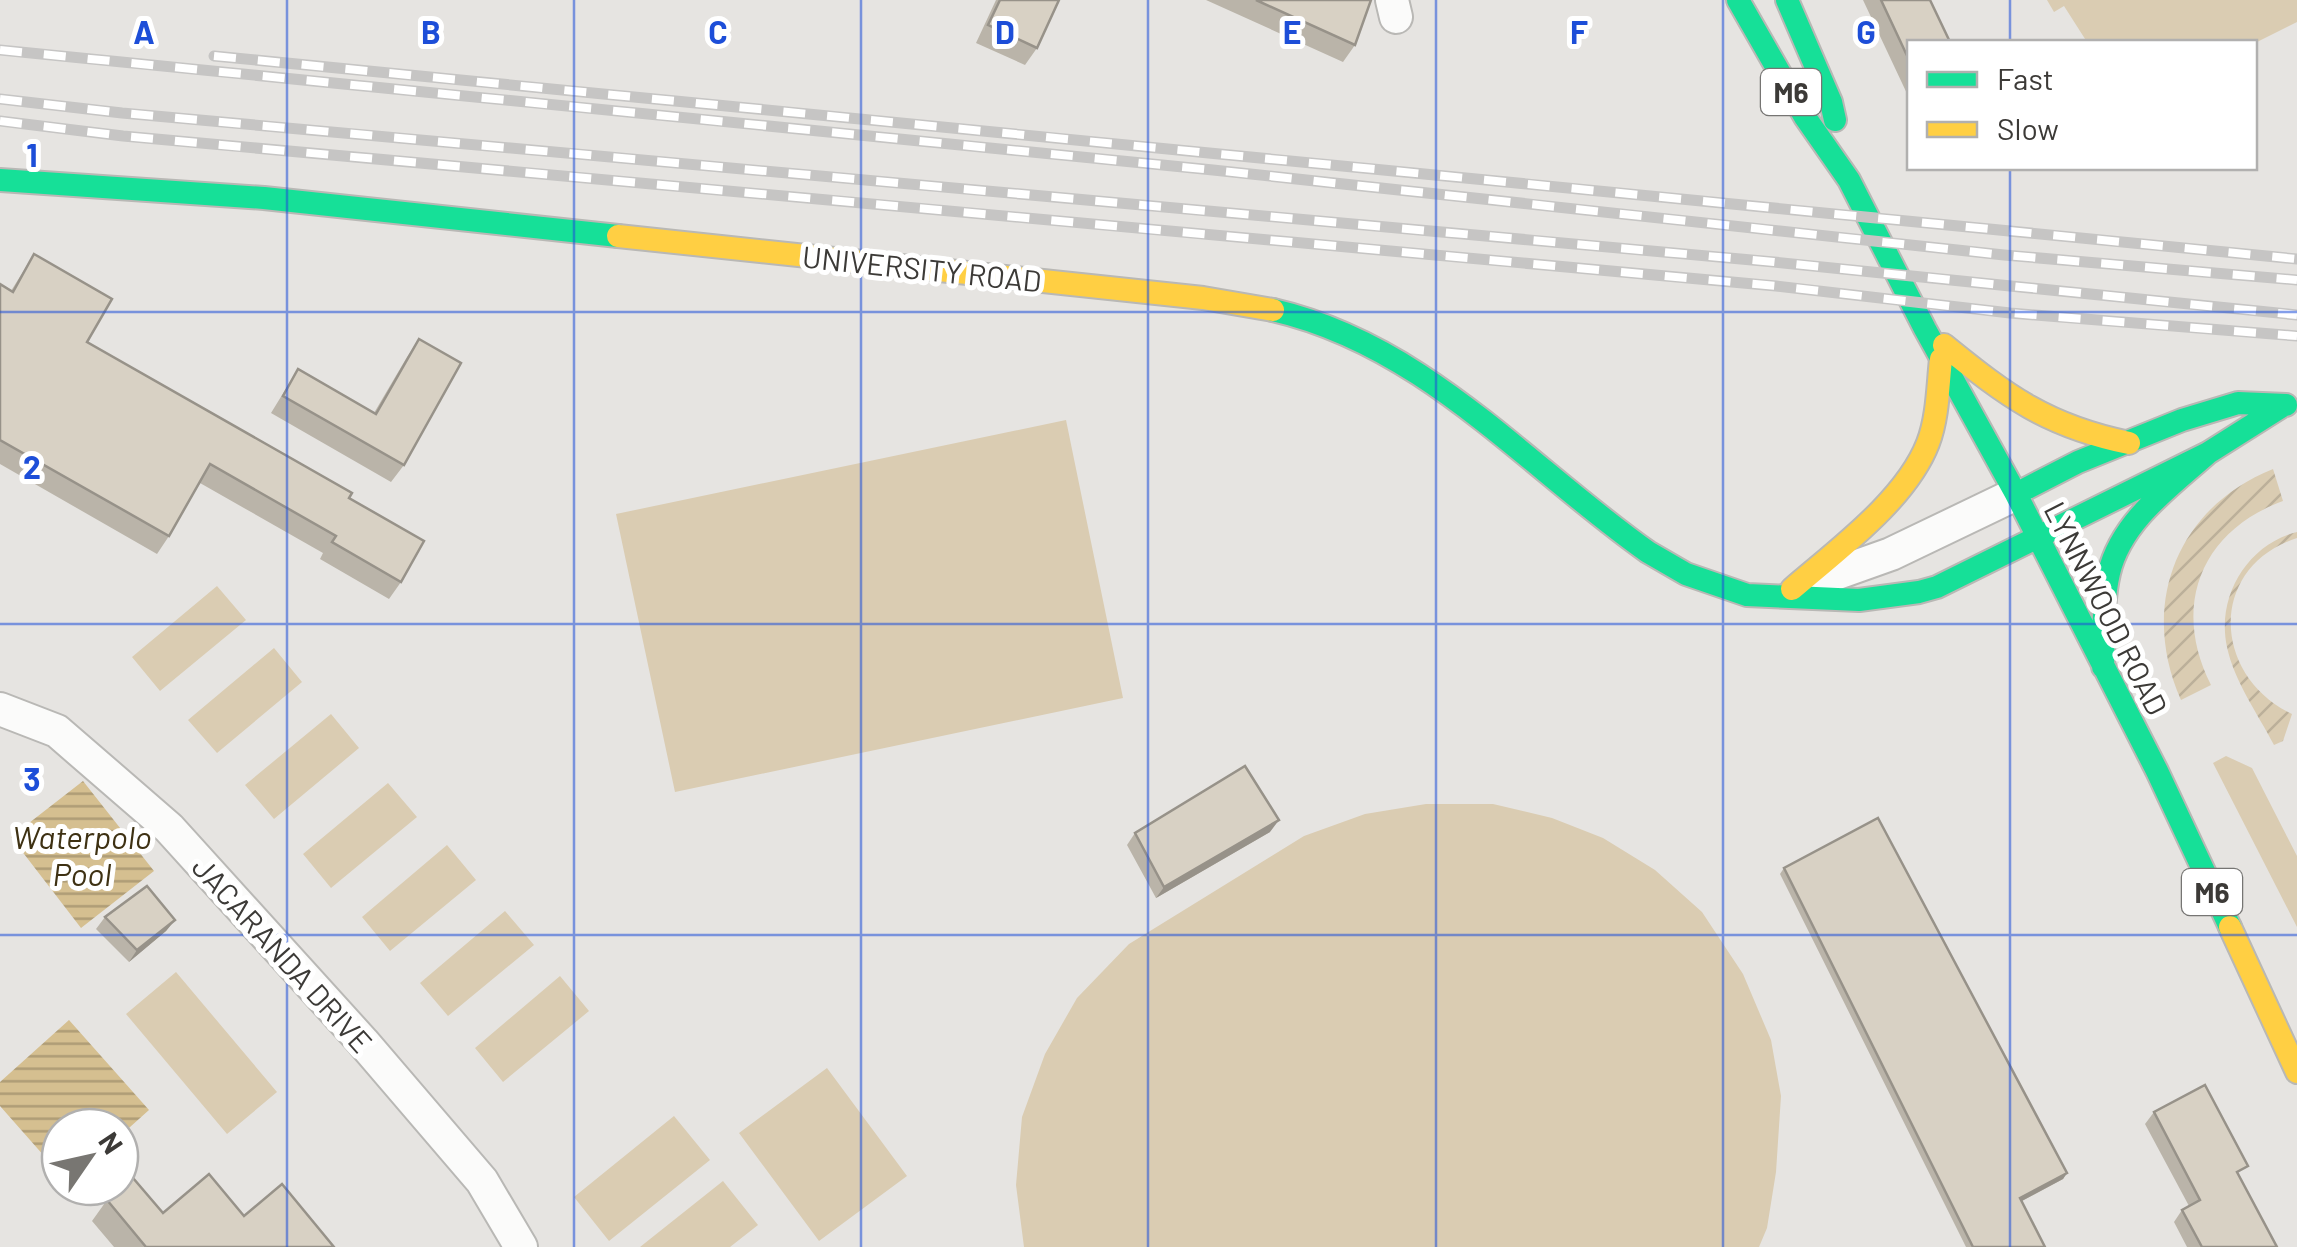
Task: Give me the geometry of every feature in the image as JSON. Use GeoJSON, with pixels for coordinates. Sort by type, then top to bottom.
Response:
{"type":"FeatureCollection","features":[{"type":"Feature","properties":{"kind":"street","name":"LYNNWOOD ROAD"},"geometry":{"type":"LineString","coordinates":[[1738,0],[1805,117],[1849,180],[2016,494],[2157,771],[2297,1072]]}},
{"type":"Feature","properties":{"kind":"street","name":"LYNNWOOD ROAD"},"geometry":{"type":"LineString","coordinates":[[1787,0],[1831,102],[1849,180]]}},
{"type":"Feature","properties":{"kind":"street","name":"UNIVERSITY ROAD"},"geometry":{"type":"LineString","coordinates":[[0,180],[264,198],[1266,308],[1304,318],[1390,357],[1466,406],[1632,541],[1674,567],[1707,583],[1777,593],[1896,600],[1937,587],[2208,452],[2291,406]]}},
{"type":"Feature","properties":{"kind":"street"},"geometry":{"type":"LineString","coordinates":[[1925,329],[2033,414],[2085,435],[2129,443]]}},
{"type":"Feature","properties":{"kind":"street"},"geometry":{"type":"LineString","coordinates":[[1777,593],[1842,545],[1919,464],[1930,440],[1941,359]]}},
{"type":"Feature","properties":{"kind":"street","name":"UNIVERSITY ROAD"},"geometry":{"type":"LineString","coordinates":[[1777,593],[1891,554],[2078,462],[2182,420],[2238,404],[2291,406]]}},
{"type":"Feature","properties":{"kind":"street"},"geometry":{"type":"LineString","coordinates":[[2103,667],[2110,568],[2121,542],[2139,518],[2208,452]]}},
{"type":"Feature","properties":{"kind":"street","name":"JACARANDA DRIVE"},"geometry":{"type":"LineString","coordinates":[[0,709],[58,731],[170,828],[482,1181],[521,1247]]}},
{"type":"Feature","properties":{"kind":"shaded area"},"geometry":{"type":"Polygon","coordinates":[[[2047,0],[2297,0],[2297,22],[2257,42],[2086,40],[2064,6],[2054,12],[2047,0]]]}},
{"type":"Feature","properties":{"kind":"shaded area"},"geometry":{"type":"Polygon","coordinates":[[[1066,420],[1123,698],[675,792],[616,514],[1066,420]]]}},
{"type":"Feature","properties":{"kind":"shaded area"},"geometry":{"type":"Polygon","coordinates":[[[2273,469],[2283,501],[2232,531],[2201,575],[2194,627],[2199,656],[2211,685],[2181,700],[2169,664],[2164,629],[2166,595],[2175,564],[2190,534],[2212,508],[2239,486],[2273,469]]]}},
{"type":"Feature","properties":{"kind":"shaded area"},"geometry":{"type":"Polygon","coordinates":[[[2297,532],[2297,538],[2268,552],[2247,572],[2235,596],[2231,622],[2235,649],[2246,674],[2265,696],[2292,714],[2283,741],[2274,745],[2230,660],[2226,609],[2231,591],[2250,560],[2279,538],[2297,532]]]}},
{"type":"Feature","properties":{"kind":"shaded area"},"geometry":{"type":"Polygon","coordinates":[[[217,586],[246,620],[160,691],[132,657],[217,586]]]}},
{"type":"Feature","properties":{"kind":"shaded area"},"geometry":{"type":"Polygon","coordinates":[[[274,648],[302,682],[217,753],[188,720],[274,648]]]}},
{"type":"Feature","properties":{"kind":"shaded area"},"geometry":{"type":"Polygon","coordinates":[[[331,714],[359,748],[274,819],[245,785],[331,714]]]}},
{"type":"Feature","properties":{"kind":"shaded area"},"geometry":{"type":"Polygon","coordinates":[[[2226,756],[2252,768],[2297,856],[2297,927],[2213,763],[2226,756]]]}},
{"type":"Feature","properties":{"kind":"shaded area"},"geometry":{"type":"Polygon","coordinates":[[[388,783],[417,817],[331,888],[303,854],[388,783]]]}},
{"type":"Feature","properties":{"kind":"shaded area"},"geometry":{"type":"Polygon","coordinates":[[[1426,804],[1493,804],[1552,818],[1603,838],[1655,870],[1702,912],[1743,974],[1771,1040],[1781,1096],[1776,1172],[1767,1228],[1759,1247],[1024,1247],[1016,1185],[1022,1117],[1045,1054],[1077,998],[1129,944],[1304,836],[1365,814],[1426,804]]]}},
{"type":"Feature","properties":{"kind":"shaded area"},"geometry":{"type":"Polygon","coordinates":[[[447,845],[476,880],[390,951],[362,917],[447,845]]]}},
{"type":"Feature","properties":{"kind":"shaded area"},"geometry":{"type":"Polygon","coordinates":[[[505,911],[534,945],[448,1016],[420,983],[505,911]]]}},
{"type":"Feature","properties":{"kind":"shaded area"},"geometry":{"type":"Polygon","coordinates":[[[176,972],[277,1092],[227,1134],[126,1014],[176,972]]]}},
{"type":"Feature","properties":{"kind":"shaded area"},"geometry":{"type":"Polygon","coordinates":[[[560,976],[589,1011],[503,1082],[475,1048],[560,976]]]}},
{"type":"Feature","properties":{"kind":"shaded area"},"geometry":{"type":"Polygon","coordinates":[[[827,1068],[907,1176],[819,1241],[739,1133],[827,1068]]]}},
{"type":"Feature","properties":{"kind":"shaded area"},"geometry":{"type":"Polygon","coordinates":[[[674,1116],[710,1160],[609,1241],[574,1197],[674,1116]]]}},
{"type":"Feature","properties":{"kind":"shaded area"},"geometry":{"type":"Polygon","coordinates":[[[723,1181],[758,1225],[730,1247],[640,1247],[723,1181]]]}},
{"type":"Feature","properties":{"kind":"water","name":"Waterpolo Pool"},"geometry":{"type":"Polygon","coordinates":[[[83,781],[154,871],[81,928],[11,837],[83,781]]]}},
{"type":"Feature","properties":{"kind":"water"},"geometry":{"type":"Polygon","coordinates":[[[69,1020],[149,1110],[140,1118],[140,1107],[40,1107],[40,1151],[0,1106],[0,1082],[69,1020]]]}},
{"type":"Feature","properties":{"kind":"building"},"geometry":{"type":"Polygon","coordinates":[[[1000,0],[1059,0],[1037,48],[988,25],[1000,0]]]}},
{"type":"Feature","properties":{"kind":"building"},"geometry":{"type":"Polygon","coordinates":[[[1256,0],[1371,0],[1355,45],[1256,0]]]}},
{"type":"Feature","properties":{"kind":"building"},"geometry":{"type":"Polygon","coordinates":[[[1881,0],[1930,0],[1949,40],[1907,40],[1907,56],[1881,0]]]}},
{"type":"Feature","properties":{"kind":"building"},"geometry":{"type":"Polygon","coordinates":[[[34,254],[112,299],[87,342],[352,493],[349,498],[424,541],[401,582],[332,542],[336,536],[210,464],[169,536],[0,440],[0,284],[13,292],[34,254]]]}},
{"type":"Feature","properties":{"kind":"building"},"geometry":{"type":"Polygon","coordinates":[[[419,339],[461,363],[404,465],[283,396],[298,369],[376,414],[419,339]]]}},
{"type":"Feature","properties":{"kind":"building"},"geometry":{"type":"Polygon","coordinates":[[[1245,766],[1279,820],[1164,887],[1135,833],[1245,766]]]}},
{"type":"Feature","properties":{"kind":"building"},"geometry":{"type":"Polygon","coordinates":[[[1878,818],[2067,1173],[2020,1198],[2045,1247],[1973,1247],[1784,868],[1878,818]]]}},
{"type":"Feature","properties":{"kind":"building"},"geometry":{"type":"Polygon","coordinates":[[[147,886],[175,920],[137,950],[105,917],[147,886]]]}},
{"type":"Feature","properties":{"kind":"building"},"geometry":{"type":"Polygon","coordinates":[[[2205,1085],[2248,1166],[2237,1172],[2277,1247],[2202,1247],[2182,1210],[2200,1200],[2154,1112],[2205,1085]]]}},
{"type":"Feature","properties":{"kind":"building"},"geometry":{"type":"Polygon","coordinates":[[[209,1174],[244,1216],[282,1184],[334,1247],[146,1247],[113,1207],[140,1207],[140,1186],[163,1213],[209,1174]]]}},
{"type":"Feature","properties":{"kind":"railway"},"geometry":{"type":"LineString","coordinates":[[0,50],[1213,170],[2004,255],[2297,280]]}},
{"type":"Feature","properties":{"kind":"railway"},"geometry":{"type":"LineString","coordinates":[[214,56],[2297,259]]}},
{"type":"Feature","properties":{"kind":"railway"},"geometry":{"type":"LineString","coordinates":[[0,99],[1774,262],[2297,315]]}},
{"type":"Feature","properties":{"kind":"railway"},"geometry":{"type":"LineString","coordinates":[[0,121],[123,136],[1776,286],[2010,313],[2297,336]]}},
{"type":"Feature","properties":{"kind":"traffic: fast"},"geometry":{"type":"LineString","coordinates":[[1738,0],[1805,117],[1849,180],[2016,494],[2157,771],[2230,927]]}},
{"type":"Feature","properties":{"kind":"traffic: fast"},"geometry":{"type":"LineString","coordinates":[[1787,0],[1835,120]]}},
{"type":"Feature","properties":{"kind":"traffic: fast"},"geometry":{"type":"LineString","coordinates":[[0,180],[264,198],[618,236]]}},
{"type":"Feature","properties":{"kind":"traffic: fast"},"geometry":{"type":"LineString","coordinates":[[1273,310],[1328,327],[1379,350],[1472,412],[1648,552],[1686,574],[1747,595],[1859,600],[1937,587],[2208,453],[2284,405]]}},
{"type":"Feature","properties":{"kind":"traffic: fast"},"geometry":{"type":"LineString","coordinates":[[2016,494],[2078,462],[2182,420],[2238,403],[2286,405]]}},
{"type":"Feature","properties":{"kind":"traffic: fast"},"geometry":{"type":"LineString","coordinates":[[2103,667],[2105,596],[2115,554],[2149,506],[2208,453]]}},
{"type":"Feature","properties":{"kind":"traffic: slow"},"geometry":{"type":"LineString","coordinates":[[618,236],[1203,298],[1273,310]]}},
{"type":"Feature","properties":{"kind":"traffic: slow"},"geometry":{"type":"LineString","coordinates":[[1944,345],[2030,407],[2074,428],[2129,443]]}},
{"type":"Feature","properties":{"kind":"traffic: slow"},"geometry":{"type":"LineString","coordinates":[[1792,589],[1869,523],[1918,464],[1934,423],[1941,359]]}},
{"type":"Feature","properties":{"kind":"traffic: slow"},"geometry":{"type":"LineString","coordinates":[[2230,927],[2297,1072]]}}]}
